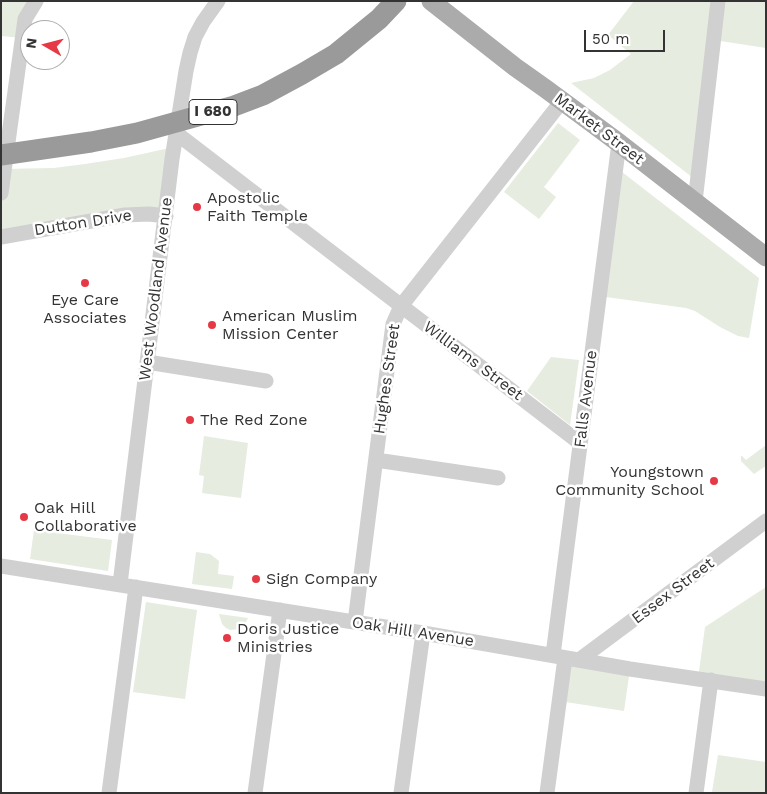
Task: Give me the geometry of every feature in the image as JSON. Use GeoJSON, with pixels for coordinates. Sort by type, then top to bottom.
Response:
{"type":"FeatureCollection","features":[{"type":"Feature","properties":{"kind":"highway","name":"I 680"},"geometry":{"type":"LineString","coordinates":[[1,155],[91,142],[137,133],[234,106],[263,95],[336,54],[379,19],[396,1]]}},
{"type":"Feature","properties":{"kind":"main road","name":"Market Street"},"geometry":{"type":"LineString","coordinates":[[435,5],[515,67],[619,143],[766,257]]}},
{"type":"Feature","properties":{"kind":"street"},"geometry":{"type":"LineString","coordinates":[[2,188],[25,19],[36,1]]}},
{"type":"Feature","properties":{"kind":"street","name":"West Woodland Avenue"},"geometry":{"type":"LineString","coordinates":[[120,584],[172,159],[186,71],[195,38],[203,22],[218,1]]}},
{"type":"Feature","properties":{"kind":"street"},"geometry":{"type":"LineString","coordinates":[[695,202],[718,1]]}},
{"type":"Feature","properties":{"kind":"street","name":"Hughes Street"},"geometry":{"type":"LineString","coordinates":[[355,622],[393,324],[401,306],[562,101]]}},
{"type":"Feature","properties":{"kind":"street","name":"Williams Street"},"geometry":{"type":"LineString","coordinates":[[176,133],[580,443]]}},
{"type":"Feature","properties":{"kind":"street","name":"Falls Avenue"},"geometry":{"type":"LineString","coordinates":[[547,793],[566,658],[580,443],[619,143]]}},
{"type":"Feature","properties":{"kind":"street","name":"Dutton Drive"},"geometry":{"type":"LineString","coordinates":[[1,236],[125,215],[149,214],[166,216]]}},
{"type":"Feature","properties":{"kind":"street"},"geometry":{"type":"LineString","coordinates":[[147,362],[266,381]]}},
{"type":"Feature","properties":{"kind":"street"},"geometry":{"type":"LineString","coordinates":[[376,460],[498,478]]}},
{"type":"Feature","properties":{"kind":"street","name":"Essex Street"},"geometry":{"type":"LineString","coordinates":[[566,658],[766,521]]}},
{"type":"Feature","properties":{"kind":"street","name":"Oak Hill Avenue"},"geometry":{"type":"LineString","coordinates":[[1,566],[766,689]]}},
{"type":"Feature","properties":{"kind":"street"},"geometry":{"type":"LineString","coordinates":[[109,793],[136,587]]}},
{"type":"Feature","properties":{"kind":"street"},"geometry":{"type":"LineString","coordinates":[[255,793],[280,610]]}},
{"type":"Feature","properties":{"kind":"street"},"geometry":{"type":"LineString","coordinates":[[401,793],[423,633]]}},
{"type":"Feature","properties":{"kind":"street"},"geometry":{"type":"LineString","coordinates":[[696,793],[711,680]]}},
{"type":"Feature","properties":{"kind":"shaded area"},"geometry":{"type":"Polygon","coordinates":[[[1,1],[36,1],[29,20],[20,20],[20,38],[1,36],[1,1]]]}},
{"type":"Feature","properties":{"kind":"shaded area"},"geometry":{"type":"Polygon","coordinates":[[[634,1],[766,1],[766,48],[714,40],[697,181],[571,83],[594,78],[610,70],[631,54],[608,35],[634,1]]]}},
{"type":"Feature","properties":{"kind":"shaded area"},"geometry":{"type":"Polygon","coordinates":[[[558,123],[580,140],[544,187],[556,197],[539,219],[504,192],[558,123]]]}},
{"type":"Feature","properties":{"kind":"shaded area"},"geometry":{"type":"Polygon","coordinates":[[[174,147],[166,216],[1,237],[1,169],[54,168],[124,158],[174,147]]]}},
{"type":"Feature","properties":{"kind":"shaded area"},"geometry":{"type":"Polygon","coordinates":[[[622,172],[759,278],[749,338],[738,336],[695,311],[686,308],[606,297],[622,172]]]}},
{"type":"Feature","properties":{"kind":"shaded area"},"geometry":{"type":"Polygon","coordinates":[[[551,357],[579,360],[570,425],[527,391],[551,357]]]}},
{"type":"Feature","properties":{"kind":"shaded area"},"geometry":{"type":"Polygon","coordinates":[[[204,436],[248,443],[241,498],[202,493],[204,476],[199,475],[204,436]]]}},
{"type":"Feature","properties":{"kind":"shaded area"},"geometry":{"type":"Polygon","coordinates":[[[766,445],[766,466],[754,474],[741,461],[741,456],[746,460],[766,445]]]}},
{"type":"Feature","properties":{"kind":"shaded area"},"geometry":{"type":"Polygon","coordinates":[[[34,530],[112,540],[108,571],[30,559],[34,530]]]}},
{"type":"Feature","properties":{"kind":"shaded area"},"geometry":{"type":"Polygon","coordinates":[[[196,552],[210,554],[219,561],[218,574],[234,576],[232,589],[192,584],[196,552]]]}},
{"type":"Feature","properties":{"kind":"shaded area"},"geometry":{"type":"Polygon","coordinates":[[[766,587],[766,689],[698,679],[705,627],[766,587]]]}},
{"type":"Feature","properties":{"kind":"shaded area"},"geometry":{"type":"Polygon","coordinates":[[[146,602],[197,610],[185,699],[133,692],[146,602]]]}},
{"type":"Feature","properties":{"kind":"shaded area"},"geometry":{"type":"Polygon","coordinates":[[[219,614],[248,618],[240,629],[230,630],[222,624],[219,614]]]}},
{"type":"Feature","properties":{"kind":"shaded area"},"geometry":{"type":"Polygon","coordinates":[[[565,658],[630,669],[624,711],[559,701],[565,658]]]}},
{"type":"Feature","properties":{"kind":"shaded area"},"geometry":{"type":"Polygon","coordinates":[[[718,755],[766,762],[766,793],[712,792],[718,755]]]}},
{"type":"Feature","properties":{"kind":"place","name":"Apostolic Faith Temple"},"geometry":{"type":"Point","coordinates":[197,207]}},
{"type":"Feature","properties":{"kind":"place","name":"Eye Care Associates"},"geometry":{"type":"Point","coordinates":[85,283]}},
{"type":"Feature","properties":{"kind":"place","name":"American Muslim Mission Center"},"geometry":{"type":"Point","coordinates":[212,325]}},
{"type":"Feature","properties":{"kind":"place","name":"The Red Zone"},"geometry":{"type":"Point","coordinates":[190,420]}},
{"type":"Feature","properties":{"kind":"place","name":"Youngstown Community School"},"geometry":{"type":"Point","coordinates":[714,481]}},
{"type":"Feature","properties":{"kind":"place","name":"Oak Hill Collaborative"},"geometry":{"type":"Point","coordinates":[24,517]}},
{"type":"Feature","properties":{"kind":"place","name":"Sign Company"},"geometry":{"type":"Point","coordinates":[256,579]}},
{"type":"Feature","properties":{"kind":"place","name":"Doris Justice Ministries"},"geometry":{"type":"Point","coordinates":[227,638]}}]}
